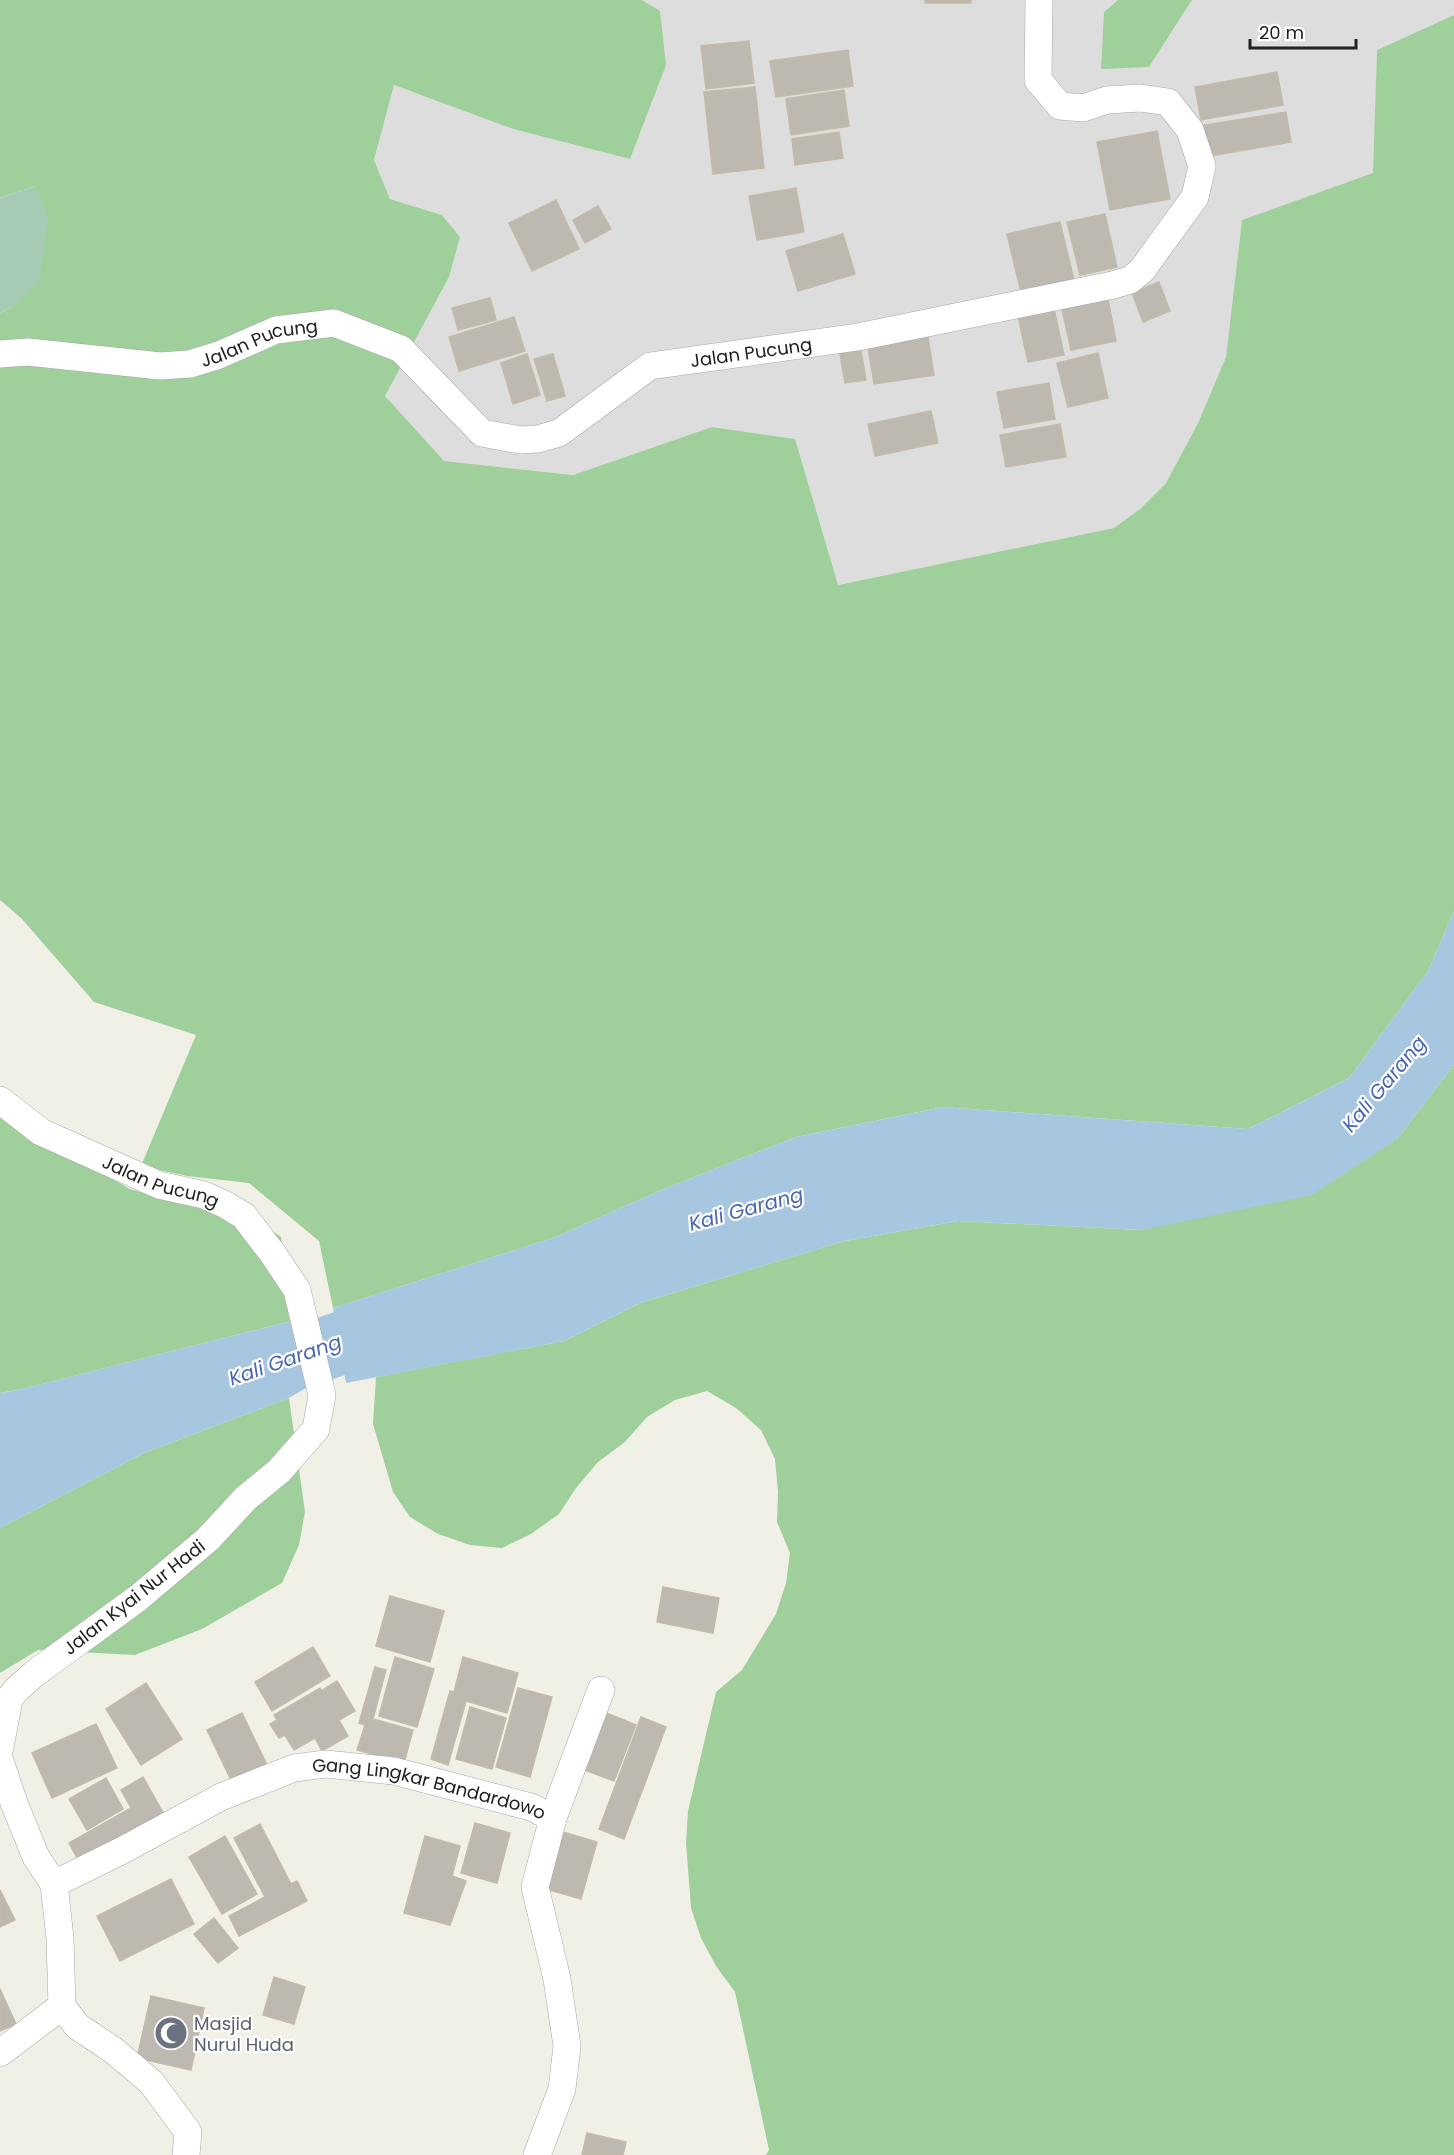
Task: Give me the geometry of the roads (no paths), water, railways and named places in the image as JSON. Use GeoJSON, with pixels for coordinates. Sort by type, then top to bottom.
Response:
{"type":"FeatureCollection","features":[{"type":"Feature","properties":{"kind":"street","name":"Jalan Pucung"},"geometry":{"type":"LineString","coordinates":[[0,354],[28,352],[160,366],[190,364],[219,355],[276,330],[334,323],[401,349],[482,433],[520,440],[538,439],[559,433],[650,366],[858,337],[1130,280],[1142,270],[1195,197],[1202,166],[1190,130],[1168,102],[1140,98],[1107,99],[1083,108],[1060,106],[1038,80],[1039,0]]}},
{"type":"Feature","properties":{"kind":"street","name":"Jalan Pucung"},"geometry":{"type":"LineString","coordinates":[[0,1100],[41,1132],[159,1185],[204,1195],[244,1216],[297,1290],[322,1395]]}},
{"type":"Feature","properties":{"kind":"street","name":"Jalan Kyai Nur Hadi"},"geometry":{"type":"LineString","coordinates":[[0,1747],[9,1699],[16,1690],[34,1674],[138,1598],[208,1539],[246,1498],[279,1471],[316,1429],[322,1395]]}},
{"type":"Feature","properties":{"kind":"street"},"geometry":{"type":"LineString","coordinates":[[553,1818],[602,1690]]}},
{"type":"Feature","properties":{"kind":"street"},"geometry":{"type":"LineString","coordinates":[[0,1761],[36,1857],[54,1884],[60,1938],[62,2006],[76,2026],[113,2050],[151,2082],[188,2132],[186,2155]]}},
{"type":"Feature","properties":{"kind":"street","name":"Gang Lingkar Bandardowo"},"geometry":{"type":"LineString","coordinates":[[54,1884],[221,1797],[294,1768],[326,1764],[394,1771],[531,1807],[553,1818],[535,1887],[557,1979],[567,2046],[562,2089],[537,2155]]}},
{"type":"Feature","properties":{"kind":"street"},"geometry":{"type":"LineString","coordinates":[[0,2053],[62,2006]]}},
{"type":"Feature","properties":{"kind":"water"},"geometry":{"type":"Polygon","coordinates":[[[1454,911],[1454,1065],[1397,1139],[1312,1195],[1142,1230],[958,1221],[845,1241],[640,1303],[564,1341],[346,1383],[333,1308],[553,1238],[659,1191],[796,1137],[943,1107],[1248,1129],[1349,1078],[1428,971],[1454,911]]]}},
{"type":"Feature","properties":{"kind":"water"},"geometry":{"type":"Polygon","coordinates":[[[296,1320],[311,1385],[289,1398],[144,1453],[0,1528],[0,1393],[296,1320]]]}},
{"type":"Feature","properties":{"kind":"waterway","name":"Kali Garang"},"geometry":{"type":"LineString","coordinates":[[242,1377],[420,1316]]}},
{"type":"Feature","properties":{"kind":"place","name":"Masjid Nurul Huda"},"geometry":{"type":"Point","coordinates":[171,2033]}}]}
